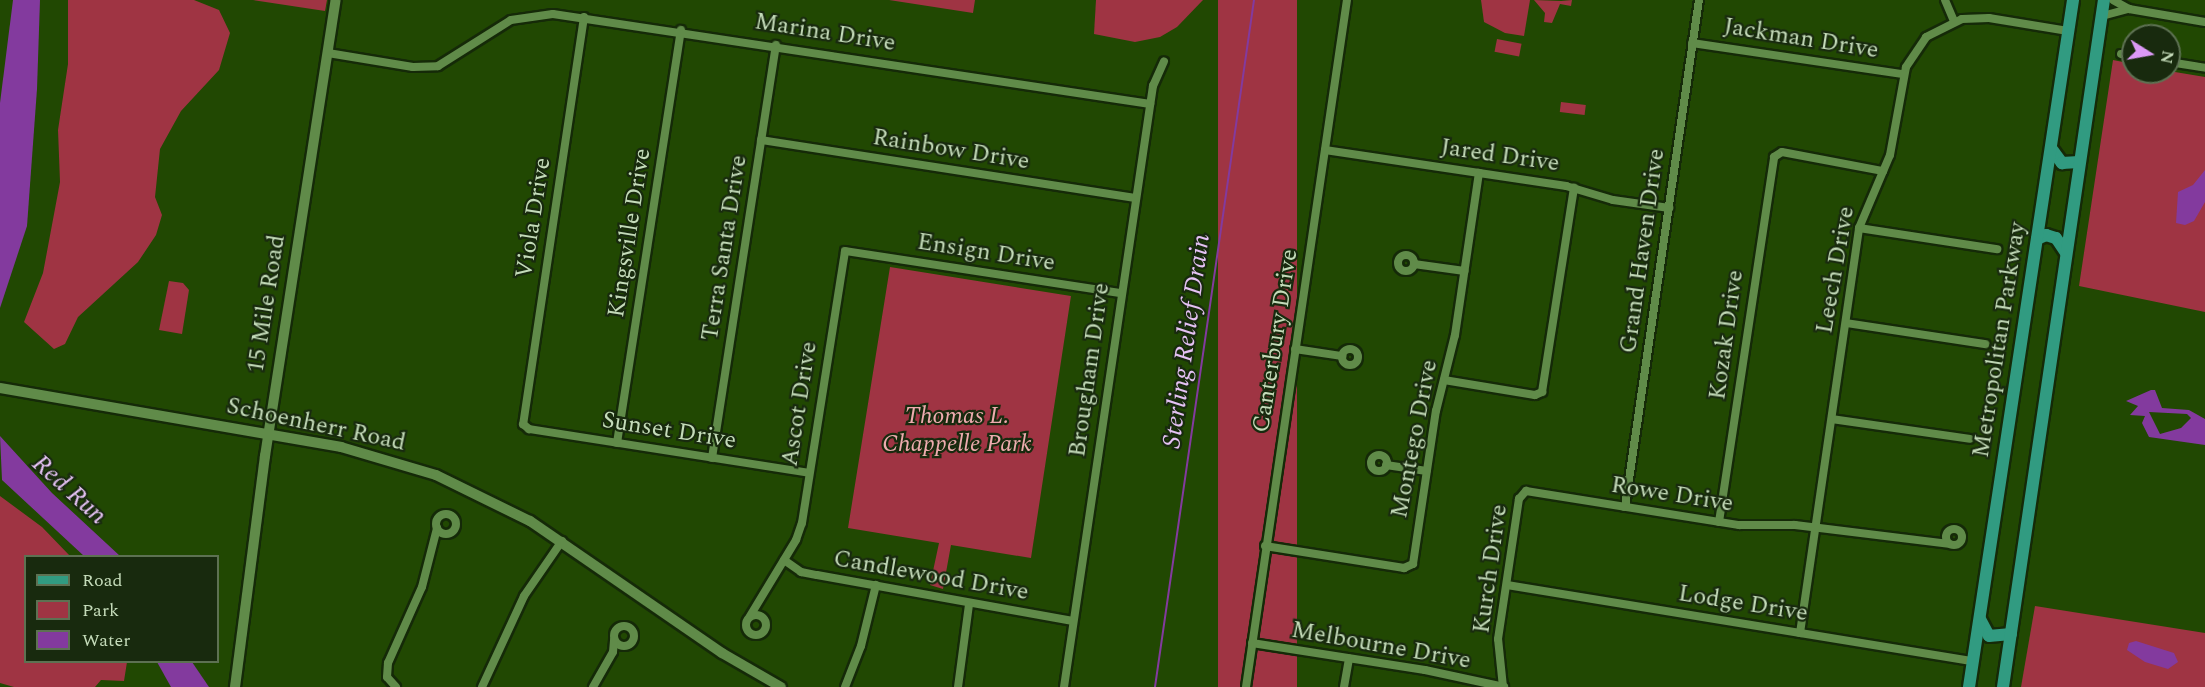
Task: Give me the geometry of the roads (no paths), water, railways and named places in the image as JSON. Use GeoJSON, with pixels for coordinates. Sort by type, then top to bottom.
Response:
{"type":"FeatureCollection","features":[{"type":"Feature","properties":{"kind":"main road","name":"15 Mile Road"},"geometry":{"type":"LineString","coordinates":[[235,687],[268,435],[336,0]]}},
{"type":"Feature","properties":{"kind":"main road","name":"Metropolitan Parkway"},"geometry":{"type":"LineString","coordinates":[[1969,687],[2073,0]]}},
{"type":"Feature","properties":{"kind":"main road"},"geometry":{"type":"LineString","coordinates":[[2004,687],[2104,0]]}},
{"type":"Feature","properties":{"kind":"main road"},"geometry":{"type":"LineString","coordinates":[[2050,148],[2062,163],[2079,162]]}},
{"type":"Feature","properties":{"kind":"main road"},"geometry":{"type":"LineString","coordinates":[[2037,239],[2046,235],[2056,238],[2066,253]]}},
{"type":"Feature","properties":{"kind":"main road","name":"Schoenherr Road"},"geometry":{"type":"LineString","coordinates":[[5,389],[354,450],[436,475],[491,500],[562,541],[722,652],[781,687]]}},
{"type":"Feature","properties":{"kind":"main road"},"geometry":{"type":"LineString","coordinates":[[1979,618],[1989,636],[2012,634]]}},
{"type":"Feature","properties":{"kind":"street","name":"Canterbury Drive"},"geometry":{"type":"LineString","coordinates":[[1246,687],[1347,0]]}},
{"type":"Feature","properties":{"kind":"street","name":"Grand Haven Drive"},"geometry":{"type":"LineString","coordinates":[[1625,507],[1699,0]]}},
{"type":"Feature","properties":{"kind":"street"},"geometry":{"type":"LineString","coordinates":[[1945,0],[1954,21]]}},
{"type":"Feature","properties":{"kind":"street"},"geometry":{"type":"LineString","coordinates":[[2113,0],[2129,9],[2205,22]]}},
{"type":"Feature","properties":{"kind":"street"},"geometry":{"type":"LineString","coordinates":[[2102,16],[2129,9]]}},
{"type":"Feature","properties":{"kind":"street","name":"Marina Drive"},"geometry":{"type":"LineString","coordinates":[[328,53],[426,68],[455,58],[518,18],[546,13],[681,30],[1150,104]]}},
{"type":"Feature","properties":{"kind":"street","name":"Viola Drive"},"geometry":{"type":"LineString","coordinates":[[524,426],[584,17]]}},
{"type":"Feature","properties":{"kind":"street","name":"Leech Drive"},"geometry":{"type":"LineString","coordinates":[[1800,633],[1859,228],[1892,147],[1903,74],[1926,37],[1954,21],[1989,18],[2068,31]]}},
{"type":"Feature","properties":{"kind":"street","name":"Kingsville Drive"},"geometry":{"type":"LineString","coordinates":[[617,442],[681,30]]}},
{"type":"Feature","properties":{"kind":"street","name":"Jackman Drive"},"geometry":{"type":"LineString","coordinates":[[1692,43],[1903,74]]}},
{"type":"Feature","properties":{"kind":"street","name":"Terra Santa Drive"},"geometry":{"type":"LineString","coordinates":[[712,458],[776,45]]}},
{"type":"Feature","properties":{"kind":"street","name":"Brougham Drive"},"geometry":{"type":"LineString","coordinates":[[1064,687],[1150,104],[1155,77],[1164,61]]}},
{"type":"Feature","properties":{"kind":"street"},"geometry":{"type":"LineString","coordinates":[[2181,64],[2205,68]]}},
{"type":"Feature","properties":{"kind":"street","name":"Rainbow Drive"},"geometry":{"type":"LineString","coordinates":[[761,140],[1136,198]]}},
{"type":"Feature","properties":{"kind":"street","name":"Jared Drive"},"geometry":{"type":"LineString","coordinates":[[1325,150],[1574,187],[1613,200],[1669,208]]}},
{"type":"Feature","properties":{"kind":"street","name":"Kozak Drive"},"geometry":{"type":"LineString","coordinates":[[1719,522],[1776,154],[1883,171]]}},
{"type":"Feature","properties":{"kind":"street","name":"Montego Drive"},"geometry":{"type":"LineString","coordinates":[[1265,546],[1408,568],[1413,561],[1427,471],[1465,271],[1479,173]]}},
{"type":"Feature","properties":{"kind":"street"},"geometry":{"type":"LineString","coordinates":[[1444,380],[1541,394],[1574,187]]}},
{"type":"Feature","properties":{"kind":"street"},"geometry":{"type":"LineString","coordinates":[[1859,228],[1997,249]]}},
{"type":"Feature","properties":{"kind":"street","name":"Ensign Drive"},"geometry":{"type":"LineString","coordinates":[[845,251],[1121,293]]}},
{"type":"Feature","properties":{"kind":"street","name":"Ascot Drive"},"geometry":{"type":"LineString","coordinates":[[750,616],[798,535],[845,251]]}},
{"type":"Feature","properties":{"kind":"street"},"geometry":{"type":"LineString","coordinates":[[1414,264],[1465,271]]}},
{"type":"Feature","properties":{"kind":"street"},"geometry":{"type":"LineString","coordinates":[[1846,323],[1984,344]]}},
{"type":"Feature","properties":{"kind":"street"},"geometry":{"type":"LineString","coordinates":[[1295,349],[1342,356]]}},
{"type":"Feature","properties":{"kind":"street"},"geometry":{"type":"LineString","coordinates":[[1832,419],[1970,439]]}},
{"type":"Feature","properties":{"kind":"street","name":"Sunset Drive"},"geometry":{"type":"LineString","coordinates":[[524,426],[809,473]]}},
{"type":"Feature","properties":{"kind":"street"},"geometry":{"type":"LineString","coordinates":[[1386,465],[1427,471]]}},
{"type":"Feature","properties":{"kind":"street","name":"Rowe Drive"},"geometry":{"type":"LineString","coordinates":[[1523,492],[1719,522],[1816,527],[1949,544]]}},
{"type":"Feature","properties":{"kind":"street","name":"Kurch Drive"},"geometry":{"type":"LineString","coordinates":[[1504,687],[1498,639],[1523,492]]}},
{"type":"Feature","properties":{"kind":"street"},"geometry":{"type":"LineString","coordinates":[[396,687],[387,677],[387,663],[422,587],[436,541],[438,518],[450,515],[456,526],[436,541]]}},
{"type":"Feature","properties":{"kind":"street"},"geometry":{"type":"LineString","coordinates":[[436,528],[447,534]]}},
{"type":"Feature","properties":{"kind":"street"},"geometry":{"type":"LineString","coordinates":[[1939,542],[1946,535],[1955,529],[1962,536],[1960,544],[1949,544],[1946,535]]}},
{"type":"Feature","properties":{"kind":"street"},"geometry":{"type":"LineString","coordinates":[[482,687],[524,596],[562,541]]}},
{"type":"Feature","properties":{"kind":"street","name":"Candlewood Drive"},"geometry":{"type":"LineString","coordinates":[[784,560],[801,572],[969,605],[1073,621]]}},
{"type":"Feature","properties":{"kind":"street"},"geometry":{"type":"LineString","coordinates":[[845,687],[861,646],[876,585]]}},
{"type":"Feature","properties":{"kind":"street","name":"Lodge Drive"},"geometry":{"type":"LineString","coordinates":[[1507,585],[1973,661]]}},
{"type":"Feature","properties":{"kind":"street"},"geometry":{"type":"LineString","coordinates":[[758,605],[766,626],[758,635],[746,628],[750,616],[760,615]]}},
{"type":"Feature","properties":{"kind":"street"},"geometry":{"type":"LineString","coordinates":[[956,686],[969,605]]}},
{"type":"Feature","properties":{"kind":"street"},"geometry":{"type":"LineString","coordinates":[[593,687],[613,652],[614,639],[619,627],[629,628],[634,639],[613,652]]}},
{"type":"Feature","properties":{"kind":"street"},"geometry":{"type":"LineString","coordinates":[[614,639],[624,646]]}},
{"type":"Feature","properties":{"kind":"street","name":"Melbourne Drive"},"geometry":{"type":"LineString","coordinates":[[1252,643],[1425,670],[1455,683],[1504,687]]}},
{"type":"Feature","properties":{"kind":"street"},"geometry":{"type":"LineString","coordinates":[[1344,687],[1349,658]]}},
{"type":"Feature","properties":{"kind":"water"},"geometry":{"type":"Polygon","coordinates":[[[13,0],[40,0],[37,89],[27,226],[0,308],[0,103],[13,0]]]}},
{"type":"Feature","properties":{"kind":"water"},"geometry":{"type":"Polygon","coordinates":[[[2205,170],[2205,202],[2194,221],[2185,225],[2176,223],[2178,192],[2193,185],[2205,170]]]}},
{"type":"Feature","properties":{"kind":"water"},"geometry":{"type":"Polygon","coordinates":[[[2155,390],[2162,408],[2189,410],[2205,419],[2205,445],[2149,437],[2142,423],[2145,416],[2130,415],[2138,406],[2126,401],[2155,390]],[[2149,412],[2160,434],[2181,428],[2191,418],[2187,414],[2149,412]]]}},
{"type":"Feature","properties":{"kind":"water","name":"Red Run"},"geometry":{"type":"Polygon","coordinates":[[[0,436],[52,493],[119,555],[83,555],[2,480],[0,436]]]}},
{"type":"Feature","properties":{"kind":"water"},"geometry":{"type":"Polygon","coordinates":[[[2136,641],[2174,653],[2178,662],[2168,669],[2145,662],[2127,650],[2129,643],[2136,641]]]}},
{"type":"Feature","properties":{"kind":"water"},"geometry":{"type":"Polygon","coordinates":[[[158,663],[193,663],[209,687],[171,687],[158,663]]]}},
{"type":"Feature","properties":{"kind":"waterway","name":"Sterling Relief Drain"},"geometry":{"type":"LineString","coordinates":[[1155,687],[1254,0]]}},
{"type":"Feature","properties":{"kind":"park label","name":"Thomas L. Chappelle Park"},"geometry":{"type":"Point","coordinates":[957,431]}}]}
